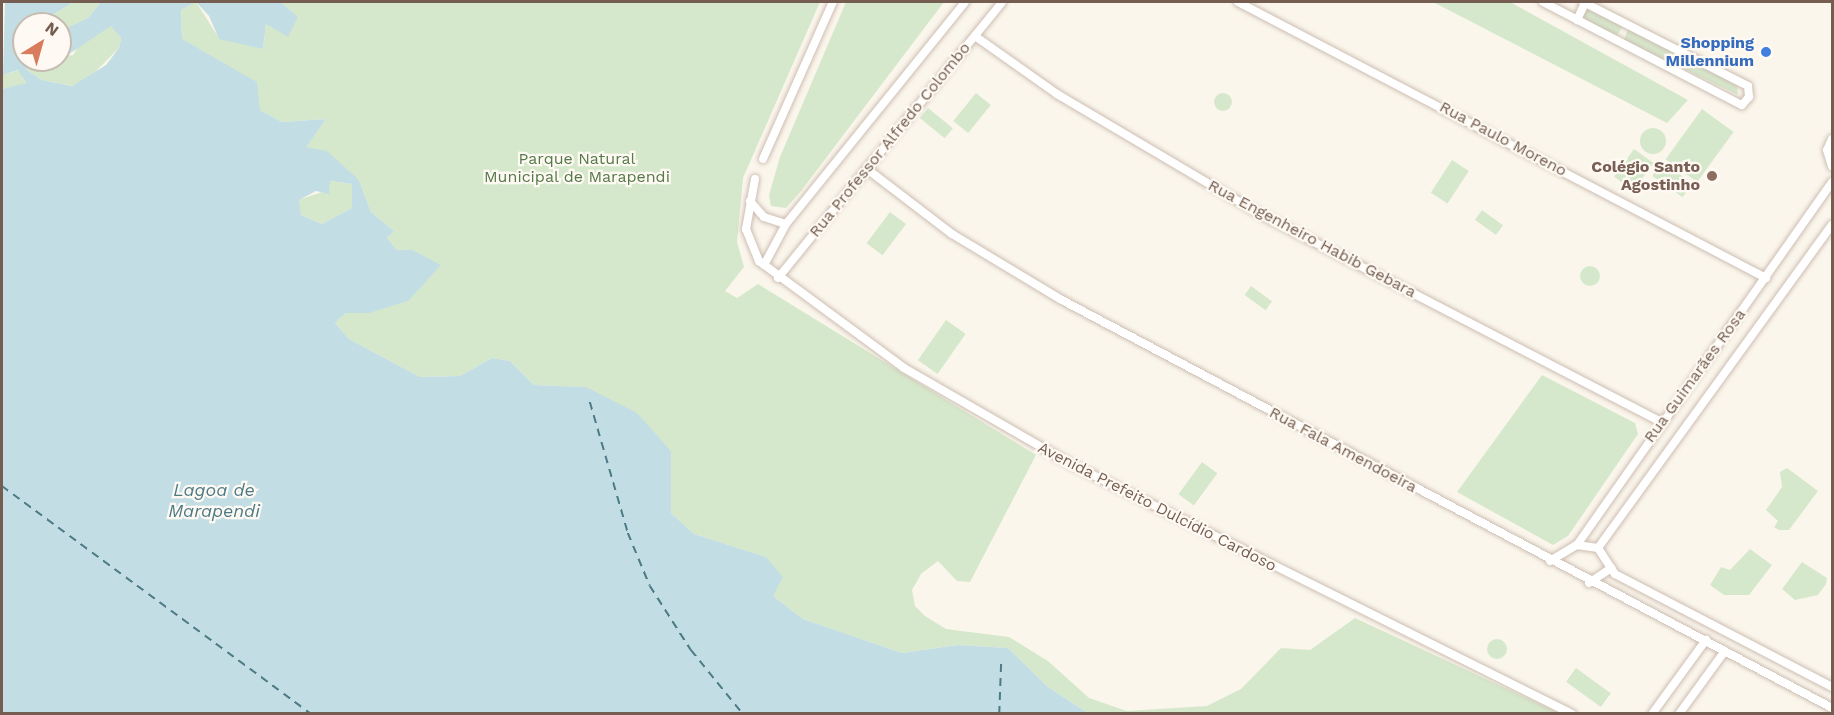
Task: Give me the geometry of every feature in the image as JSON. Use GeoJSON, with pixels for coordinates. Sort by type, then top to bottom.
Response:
{"type":"FeatureCollection","features":[{"type":"Feature","properties":{"kind":"street"},"geometry":{"type":"LineString","coordinates":[[763,159],[833,2]]}},
{"type":"Feature","properties":{"kind":"street","name":"Rua Professor Alfredo Colombo"},"geometry":{"type":"LineString","coordinates":[[764,265],[786,224],[965,2]]}},
{"type":"Feature","properties":{"kind":"street","name":"Rua Professor Alfredo Colombo"},"geometry":{"type":"LineString","coordinates":[[778,278],[1002,2]]}},
{"type":"Feature","properties":{"kind":"street","name":"Rua Paulo Moreno"},"geometry":{"type":"LineString","coordinates":[[1238,2],[1766,278]]}},
{"type":"Feature","properties":{"kind":"street"},"geometry":{"type":"LineString","coordinates":[[1543,2],[1577,20],[1742,105],[1749,97],[1748,86],[1584,2],[1577,20]]}},
{"type":"Feature","properties":{"kind":"street","name":"Rua Engenheiro Habib Gebara"},"geometry":{"type":"LineString","coordinates":[[975,36],[1057,94],[1260,214],[1661,422]]}},
{"type":"Feature","properties":{"kind":"street"},"geometry":{"type":"LineString","coordinates":[[1832,166],[1827,150],[1833,139]]}},
{"type":"Feature","properties":{"kind":"street","name":"Rua Fala Amendoeira"},"geometry":{"type":"LineString","coordinates":[[867,169],[952,234],[1060,299],[1588,583],[1706,640],[1833,708]]}},
{"type":"Feature","properties":{"kind":"street"},"geometry":{"type":"LineString","coordinates":[[755,179],[746,229],[764,265]]}},
{"type":"Feature","properties":{"kind":"street","name":"Rua Guimarães Rosa"},"geometry":{"type":"LineString","coordinates":[[1550,561],[1577,545],[1661,422],[1833,182]]}},
{"type":"Feature","properties":{"kind":"street"},"geometry":{"type":"LineString","coordinates":[[750,201],[764,217],[786,224]]}},
{"type":"Feature","properties":{"kind":"street","name":"Rua Guimarães Rosa"},"geometry":{"type":"LineString","coordinates":[[1598,548],[1833,225]]}},
{"type":"Feature","properties":{"kind":"street","name":"Avenida Prefeito Dulcídio Cardoso"},"geometry":{"type":"LineString","coordinates":[[764,265],[778,278],[904,368],[1043,449],[1572,714]]}},
{"type":"Feature","properties":{"kind":"street"},"geometry":{"type":"LineString","coordinates":[[1577,545],[1598,548],[1611,568],[1833,687]]}},
{"type":"Feature","properties":{"kind":"street"},"geometry":{"type":"LineString","coordinates":[[1588,583],[1611,568]]}},
{"type":"Feature","properties":{"kind":"street"},"geometry":{"type":"LineString","coordinates":[[1652,714],[1706,640]]}},
{"type":"Feature","properties":{"kind":"street"},"geometry":{"type":"LineString","coordinates":[[1679,714],[1725,651]]}},
{"type":"Feature","properties":{"kind":"green space"},"geometry":{"type":"Polygon","coordinates":[[[74,2],[101,2],[88,18],[72,26],[72,12],[57,12],[74,2]]]}},
{"type":"Feature","properties":{"kind":"green space","name":"Parque Natural Municipal de Marapendi"},"geometry":{"type":"Polygon","coordinates":[[[196,2],[219,38],[263,49],[266,24],[298,17],[281,2],[820,2],[743,178],[737,242],[744,267],[725,291],[737,298],[758,284],[1036,455],[970,582],[957,581],[938,561],[921,574],[912,590],[915,606],[925,616],[946,629],[1009,637],[1048,661],[1089,698],[1127,711],[1207,706],[1241,689],[1281,648],[1310,650],[1355,618],[1559,713],[1088,713],[1048,687],[1008,648],[957,645],[902,653],[803,619],[773,596],[766,557],[694,534],[671,513],[671,451],[582,387],[534,385],[510,361],[492,358],[460,376],[420,377],[349,339],[335,323],[346,313],[369,313],[412,250],[397,250],[387,238],[394,231],[371,212],[359,180],[305,147],[326,119],[282,122],[260,110],[182,39],[181,10],[196,2]]]}},
{"type":"Feature","properties":{"kind":"green space"},"geometry":{"type":"Polygon","coordinates":[[[846,2],[944,2],[801,191],[786,208],[771,206],[769,195],[780,157],[846,2]]]}},
{"type":"Feature","properties":{"kind":"green space"},"geometry":{"type":"Polygon","coordinates":[[[1433,2],[1510,2],[1688,100],[1667,123],[1433,2]]]}},
{"type":"Feature","properties":{"kind":"green space"},"geometry":{"type":"Polygon","coordinates":[[[1586,7],[1622,27],[1617,36],[1582,19],[1586,7]]]}},
{"type":"Feature","properties":{"kind":"green space"},"geometry":{"type":"Polygon","coordinates":[[[111,25],[121,38],[119,48],[85,82],[72,86],[42,80],[30,72],[72,72],[72,55],[81,41],[111,25]]]}},
{"type":"Feature","properties":{"kind":"green space"},"geometry":{"type":"Polygon","coordinates":[[[1628,29],[1737,86],[1738,95],[1624,40],[1628,29]]]}},
{"type":"Feature","properties":{"kind":"green space"},"geometry":{"type":"Polygon","coordinates":[[[2,46],[3,75],[20,72],[26,84],[2,89],[2,46]]]}},
{"type":"Feature","properties":{"kind":"green space"},"geometry":{"type":"Polygon","coordinates":[[[976,93],[991,105],[968,133],[953,121],[976,93]]]}},
{"type":"Feature","properties":{"kind":"green space"},"geometry":{"type":"Polygon","coordinates":[[[1223,93],[1229,96],[1232,102],[1229,108],[1223,111],[1217,108],[1214,102],[1217,96],[1223,93]]]}},
{"type":"Feature","properties":{"kind":"green space"},"geometry":{"type":"Polygon","coordinates":[[[928,108],[953,128],[945,138],[920,118],[928,108]]]}},
{"type":"Feature","properties":{"kind":"green space"},"geometry":{"type":"Polygon","coordinates":[[[1702,109],[1734,132],[1697,182],[1666,159],[1702,109]]]}},
{"type":"Feature","properties":{"kind":"green space"},"geometry":{"type":"Polygon","coordinates":[[[1653,128],[1662,132],[1666,141],[1662,150],[1653,154],[1644,150],[1640,141],[1644,132],[1653,128]]]}},
{"type":"Feature","properties":{"kind":"green space"},"geometry":{"type":"Polygon","coordinates":[[[1634,149],[1653,163],[1633,191],[1614,177],[1634,149]]]}},
{"type":"Feature","properties":{"kind":"green space"},"geometry":{"type":"Polygon","coordinates":[[[1452,160],[1469,171],[1448,204],[1431,193],[1452,160]]]}},
{"type":"Feature","properties":{"kind":"green space"},"geometry":{"type":"Polygon","coordinates":[[[1662,162],[1692,183],[1683,197],[1652,176],[1662,162]]]}},
{"type":"Feature","properties":{"kind":"green space"},"geometry":{"type":"Polygon","coordinates":[[[330,181],[352,184],[352,208],[322,224],[301,215],[298,200],[322,192],[330,181]]]}},
{"type":"Feature","properties":{"kind":"green space"},"geometry":{"type":"Polygon","coordinates":[[[1482,210],[1503,225],[1496,235],[1475,220],[1482,210]]]}},
{"type":"Feature","properties":{"kind":"green space"},"geometry":{"type":"Polygon","coordinates":[[[890,212],[906,224],[883,255],[867,243],[890,212]]]}},
{"type":"Feature","properties":{"kind":"green space"},"geometry":{"type":"Polygon","coordinates":[[[1590,266],[1597,269],[1600,276],[1597,283],[1590,286],[1583,283],[1580,276],[1583,269],[1590,266]]]}},
{"type":"Feature","properties":{"kind":"green space"},"geometry":{"type":"Polygon","coordinates":[[[1251,286],[1272,301],[1266,310],[1245,295],[1251,286]]]}},
{"type":"Feature","properties":{"kind":"green space"},"geometry":{"type":"Polygon","coordinates":[[[946,320],[966,334],[938,374],[918,360],[946,320]]]}},
{"type":"Feature","properties":{"kind":"green space"},"geometry":{"type":"Polygon","coordinates":[[[1542,375],[1635,423],[1638,434],[1568,536],[1553,545],[1457,492],[1542,375]]]}},
{"type":"Feature","properties":{"kind":"green space"},"geometry":{"type":"Polygon","coordinates":[[[1202,462],[1217,473],[1194,506],[1178,494],[1202,462]]]}},
{"type":"Feature","properties":{"kind":"green space"},"geometry":{"type":"Polygon","coordinates":[[[1787,468],[1818,491],[1789,530],[1779,530],[1774,527],[1778,521],[1766,510],[1782,487],[1780,472],[1787,468]]]}},
{"type":"Feature","properties":{"kind":"green space"},"geometry":{"type":"Polygon","coordinates":[[[1750,549],[1772,565],[1749,595],[1724,595],[1710,585],[1721,567],[1730,570],[1750,549]]]}},
{"type":"Feature","properties":{"kind":"green space"},"geometry":{"type":"Polygon","coordinates":[[[1802,562],[1827,578],[1826,584],[1818,595],[1795,600],[1782,589],[1802,562]]]}},
{"type":"Feature","properties":{"kind":"green space"},"geometry":{"type":"Polygon","coordinates":[[[1493,639],[1501,639],[1507,645],[1507,653],[1501,659],[1493,659],[1487,653],[1487,645],[1493,639]]]}},
{"type":"Feature","properties":{"kind":"green space"},"geometry":{"type":"Polygon","coordinates":[[[1576,668],[1611,693],[1601,707],[1566,682],[1576,668]]]}},
{"type":"Feature","properties":{"kind":"water","name":"Lagoa de Marapendi"},"geometry":{"type":"Polygon","coordinates":[[[5,2],[74,2],[57,12],[12,12],[12,72],[3,75],[5,2]]]}},
{"type":"Feature","properties":{"kind":"water","name":"Lagoa de Marapendi"},"geometry":{"type":"Polygon","coordinates":[[[101,2],[196,2],[181,10],[182,39],[257,82],[260,110],[282,122],[326,119],[306,147],[327,151],[359,180],[371,212],[394,231],[387,238],[397,250],[412,250],[441,265],[408,301],[369,313],[346,313],[335,323],[349,339],[420,377],[460,376],[492,358],[510,361],[534,385],[586,387],[637,413],[671,451],[671,513],[694,534],[766,557],[783,577],[773,596],[803,619],[902,653],[957,645],[1008,648],[1048,687],[1088,713],[2,713],[2,89],[26,83],[19,72],[30,72],[42,80],[72,86],[106,65],[119,48],[121,38],[111,26],[72,52],[72,25],[88,18],[101,2]],[[330,181],[329,194],[316,191],[299,200],[301,215],[322,224],[352,208],[352,184],[330,181]]]}},
{"type":"Feature","properties":{"kind":"water"},"geometry":{"type":"Polygon","coordinates":[[[196,2],[281,2],[298,17],[288,37],[266,24],[263,49],[219,39],[209,16],[196,2]]]}},
{"type":"Feature","properties":{"kind":"ferry route"},"geometry":{"type":"LineString","coordinates":[[590,402],[628,533],[650,586],[691,650],[743,714]]}},
{"type":"Feature","properties":{"kind":"ferry route"},"geometry":{"type":"LineString","coordinates":[[2,486],[311,714]]}},
{"type":"Feature","properties":{"kind":"ferry route"},"geometry":{"type":"LineString","coordinates":[[999,714],[1001,660]]}},
{"type":"Feature","properties":{"kind":"place","name":"Shopping Millennium"},"geometry":{"type":"Point","coordinates":[1766,52]}},
{"type":"Feature","properties":{"kind":"place","name":"Colégio Santo Agostinho"},"geometry":{"type":"Point","coordinates":[1712,176]}}]}
